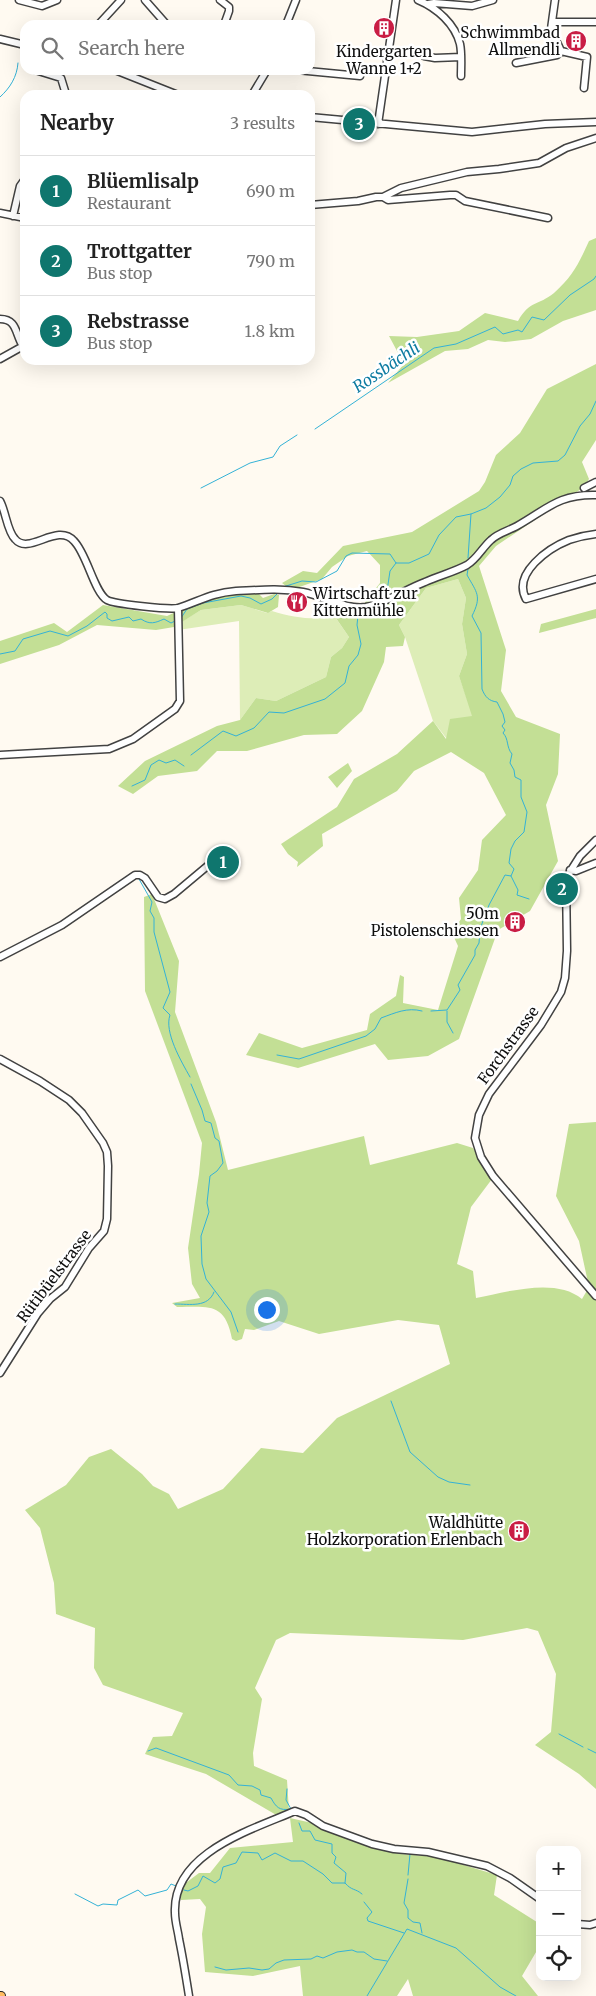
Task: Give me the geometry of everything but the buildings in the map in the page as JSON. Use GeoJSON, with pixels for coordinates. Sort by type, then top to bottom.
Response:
{"type":"FeatureCollection","features":[{"type":"Feature","properties":{"kind":"street"},"geometry":{"type":"LineString","coordinates":[[19,0],[37,6],[58,0]]}},
{"type":"Feature","properties":{"kind":"street"},"geometry":{"type":"LineString","coordinates":[[144,0],[162,20]]}},
{"type":"Feature","properties":{"kind":"street"},"geometry":{"type":"LineString","coordinates":[[220,0],[229,7],[226,20]]}},
{"type":"Feature","properties":{"kind":"street"},"geometry":{"type":"LineString","coordinates":[[288,20],[296,0]]}},
{"type":"Feature","properties":{"kind":"street"},"geometry":{"type":"LineString","coordinates":[[378,124],[396,0]]}},
{"type":"Feature","properties":{"kind":"street"},"geometry":{"type":"LineString","coordinates":[[418,0],[428,4],[445,18],[453,28],[460,44],[461,76]]}},
{"type":"Feature","properties":{"kind":"street"},"geometry":{"type":"LineString","coordinates":[[428,4],[472,6],[493,0]]}},
{"type":"Feature","properties":{"kind":"street"},"geometry":{"type":"LineString","coordinates":[[555,0],[551,29],[561,51]]}},
{"type":"Feature","properties":{"kind":"street"},"geometry":{"type":"LineString","coordinates":[[102,20],[119,1]]}},
{"type":"Feature","properties":{"kind":"street"},"geometry":{"type":"LineString","coordinates":[[553,22],[596,22]]}},
{"type":"Feature","properties":{"kind":"street"},"geometry":{"type":"LineString","coordinates":[[0,39],[20,44]]}},
{"type":"Feature","properties":{"kind":"street"},"geometry":{"type":"LineString","coordinates":[[516,63],[557,55],[561,51]]}},
{"type":"Feature","properties":{"kind":"street"},"geometry":{"type":"LineString","coordinates":[[561,51],[587,57],[584,88]]}},
{"type":"Feature","properties":{"kind":"street"},"geometry":{"type":"LineString","coordinates":[[424,56],[435,58],[461,57]]}},
{"type":"Feature","properties":{"kind":"street"},"geometry":{"type":"LineString","coordinates":[[315,72],[360,76]]}},
{"type":"Feature","properties":{"kind":"street"},"geometry":{"type":"LineString","coordinates":[[51,75],[61,78],[66,90]]}},
{"type":"Feature","properties":{"kind":"street"},"geometry":{"type":"LineString","coordinates":[[128,75],[165,90]]}},
{"type":"Feature","properties":{"kind":"street"},"geometry":{"type":"LineString","coordinates":[[255,90],[264,75]]}},
{"type":"Feature","properties":{"kind":"street"},"geometry":{"type":"LineString","coordinates":[[315,118],[472,132],[545,124],[596,122]]}},
{"type":"Feature","properties":{"kind":"street"},"geometry":{"type":"LineString","coordinates":[[315,204],[383,197],[401,188],[467,172],[499,170],[540,163],[566,148],[596,138]]}},
{"type":"Feature","properties":{"kind":"street"},"geometry":{"type":"LineString","coordinates":[[13,216],[20,186]]}},
{"type":"Feature","properties":{"kind":"street"},"geometry":{"type":"LineString","coordinates":[[383,197],[388,200],[456,195],[465,200],[548,218]]}},
{"type":"Feature","properties":{"kind":"street"},"geometry":{"type":"LineString","coordinates":[[0,213],[20,217]]}},
{"type":"Feature","properties":{"kind":"street"},"geometry":{"type":"LineString","coordinates":[[0,319],[7,319],[12,322],[20,338]]}},
{"type":"Feature","properties":{"kind":"street"},"geometry":{"type":"LineString","coordinates":[[0,359],[20,348]]}},
{"type":"Feature","properties":{"kind":"street"},"geometry":{"type":"LineString","coordinates":[[584,488],[596,482]]}},
{"type":"Feature","properties":{"kind":"street"},"geometry":{"type":"LineString","coordinates":[[0,501],[7,516],[11,533],[16,541],[30,544],[57,535],[66,535],[73,539],[80,548],[106,600],[166,609],[178,608],[216,593],[278,589],[304,592],[356,607],[370,606],[466,566],[496,536],[518,526],[559,500],[576,495],[596,495]]}},
{"type":"Feature","properties":{"kind":"street"},"geometry":{"type":"LineString","coordinates":[[596,534],[570,540],[554,547],[542,556],[529,569],[524,580],[523,590],[526,599],[596,580]]}},
{"type":"Feature","properties":{"kind":"street"},"geometry":{"type":"LineString","coordinates":[[0,755],[109,749],[133,739],[175,709],[180,701],[178,608]]}},
{"type":"Feature","properties":{"kind":"street","name":"Forchstrasse"},"geometry":{"type":"LineString","coordinates":[[596,840],[586,849],[570,870],[565,882],[567,952],[565,978],[561,992],[541,1025],[489,1094],[479,1115],[475,1138],[481,1157],[493,1176],[596,1296]]}},
{"type":"Feature","properties":{"kind":"street"},"geometry":{"type":"LineString","coordinates":[[0,957],[62,924],[135,875],[145,878],[158,897],[165,899],[174,894],[211,863]]}},
{"type":"Feature","properties":{"kind":"street"},"geometry":{"type":"LineString","coordinates":[[570,870],[576,871],[596,863]]}},
{"type":"Feature","properties":{"kind":"street","name":"Rütibüelstrasse"},"geometry":{"type":"LineString","coordinates":[[0,1059],[40,1081],[69,1100],[82,1113],[103,1144],[108,1166],[107,1219],[104,1231],[89,1248],[65,1287],[50,1299],[38,1313],[0,1373]]}},
{"type":"Feature","properties":{"kind":"street"},"geometry":{"type":"LineString","coordinates":[[189,1996],[175,1913],[176,1896],[184,1879],[193,1866],[209,1850],[233,1837],[295,1811],[306,1815],[323,1826],[372,1844],[394,1849],[428,1852],[487,1866],[510,1878],[536,1896]]}},
{"type":"Feature","properties":{"kind":"street"},"geometry":{"type":"LineString","coordinates":[[581,1924],[596,1923]]}},
{"type":"Feature","properties":{"kind":"green space"},"geometry":{"type":"Polygon","coordinates":[[[596,238],[596,310],[563,321],[531,339],[505,342],[488,340],[468,349],[445,351],[388,383],[404,364],[389,336],[417,337],[459,331],[485,313],[518,321],[530,306],[548,297],[561,287],[575,269],[589,241],[596,238]]]}},
{"type":"Feature","properties":{"kind":"green space"},"geometry":{"type":"Polygon","coordinates":[[[596,364],[596,440],[582,462],[589,479],[584,487],[496,546],[479,566],[506,650],[501,691],[516,717],[560,734],[558,774],[546,805],[558,861],[530,911],[498,930],[459,1039],[428,1056],[388,1060],[375,1044],[298,1068],[246,1055],[259,1033],[302,1048],[367,1030],[370,1014],[396,996],[400,975],[404,977],[403,1003],[438,1010],[458,946],[452,933],[461,919],[459,898],[478,870],[482,840],[506,815],[484,773],[451,752],[414,771],[397,791],[322,834],[323,846],[297,867],[298,862],[288,854],[281,844],[337,807],[354,779],[397,754],[433,721],[446,739],[450,719],[472,716],[459,676],[467,654],[462,624],[466,598],[458,579],[426,588],[399,625],[405,637],[403,646],[386,647],[384,662],[362,711],[337,734],[304,735],[247,751],[217,751],[197,771],[158,776],[133,794],[118,786],[145,761],[217,726],[240,720],[256,698],[276,701],[326,677],[331,657],[342,648],[349,637],[331,611],[334,601],[363,605],[380,583],[380,565],[367,551],[348,556],[332,567],[322,579],[291,590],[282,583],[303,571],[317,573],[343,546],[412,532],[479,491],[485,482],[496,455],[520,433],[547,389],[596,364]]]}},
{"type":"Feature","properties":{"kind":"green space"},"geometry":{"type":"Polygon","coordinates":[[[458,579],[466,598],[462,624],[467,654],[459,676],[473,716],[447,739],[433,721],[405,637],[399,625],[426,588],[458,579]]]}},
{"type":"Feature","properties":{"kind":"green space"},"geometry":{"type":"Polygon","coordinates":[[[258,593],[263,598],[274,594],[279,595],[278,607],[268,613],[241,605],[201,610],[174,627],[156,630],[97,625],[59,645],[0,664],[0,641],[54,623],[67,632],[103,605],[167,616],[206,598],[226,594],[258,593]]]}},
{"type":"Feature","properties":{"kind":"green space"},"geometry":{"type":"Polygon","coordinates":[[[241,605],[267,613],[272,611],[304,618],[335,617],[349,637],[342,648],[331,657],[326,677],[276,701],[256,698],[240,720],[239,621],[178,630],[178,624],[201,610],[241,605]]]}},
{"type":"Feature","properties":{"kind":"green space"},"geometry":{"type":"Polygon","coordinates":[[[596,609],[596,618],[539,633],[541,624],[596,609]]]}},
{"type":"Feature","properties":{"kind":"green space"},"geometry":{"type":"Polygon","coordinates":[[[348,763],[352,771],[337,788],[328,777],[348,763]]]}},
{"type":"Feature","properties":{"kind":"green space"},"geometry":{"type":"Polygon","coordinates":[[[152,894],[179,961],[175,1012],[216,1122],[228,1170],[364,1136],[370,1165],[457,1143],[473,1148],[492,1179],[471,1207],[457,1264],[473,1271],[476,1298],[516,1290],[545,1287],[571,1292],[582,1299],[589,1287],[579,1241],[556,1196],[569,1124],[596,1122],[596,1789],[579,1774],[535,1745],[551,1732],[556,1674],[538,1631],[527,1628],[463,1640],[290,1633],[276,1640],[255,1688],[262,1699],[253,1753],[254,1766],[287,1780],[289,1811],[278,1816],[206,1774],[145,1754],[153,1737],[172,1736],[183,1713],[103,1685],[94,1668],[95,1628],[56,1614],[54,1583],[40,1528],[25,1510],[66,1485],[89,1457],[111,1449],[142,1474],[153,1486],[169,1494],[178,1509],[223,1489],[261,1448],[303,1453],[337,1418],[450,1364],[439,1325],[398,1320],[319,1334],[279,1321],[254,1330],[245,1329],[242,1339],[236,1341],[232,1339],[225,1318],[214,1309],[207,1307],[177,1307],[172,1303],[200,1298],[192,1284],[188,1248],[202,1143],[145,991],[144,897],[152,894]]]}},
{"type":"Feature","properties":{"kind":"green space"},"geometry":{"type":"Polygon","coordinates":[[[290,1818],[312,1823],[357,1841],[401,1854],[437,1857],[497,1875],[494,1895],[536,1921],[536,1952],[522,1976],[538,1996],[413,1996],[408,1979],[397,1996],[303,1996],[300,1966],[253,1976],[205,1972],[202,1934],[206,1907],[200,1899],[181,1900],[179,1888],[199,1873],[210,1873],[230,1848],[293,1842],[290,1818]]]}},
{"type":"Feature","properties":{"kind":"waterway"},"geometry":{"type":"LineString","coordinates":[[0,97],[12,82],[18,63]]}},
{"type":"Feature","properties":{"kind":"waterway","name":"Rossbächli"},"geometry":{"type":"LineString","coordinates":[[315,429],[434,348],[456,344],[495,327],[503,334],[518,330],[522,332],[532,317],[544,320],[570,295],[596,276]]}},
{"type":"Feature","properties":{"kind":"waterway"},"geometry":{"type":"LineString","coordinates":[[283,587],[302,581],[316,582],[337,571],[346,556],[352,553],[390,554],[396,563],[409,563],[429,554],[439,535],[456,517],[486,508],[500,497],[510,485],[513,476],[521,469],[533,463],[558,461],[565,455],[596,401]]}},
{"type":"Feature","properties":{"kind":"waterway"},"geometry":{"type":"LineString","coordinates":[[201,488],[250,463],[273,457],[280,446],[297,435]]}},
{"type":"Feature","properties":{"kind":"waterway"},"geometry":{"type":"LineString","coordinates":[[468,558],[471,514]]}},
{"type":"Feature","properties":{"kind":"waterway"},"geometry":{"type":"LineString","coordinates":[[375,599],[387,591],[390,571],[396,563]]}},
{"type":"Feature","properties":{"kind":"waterway"},"geometry":{"type":"LineString","coordinates":[[431,1011],[447,1010],[460,990],[458,985],[475,955],[475,950],[479,943],[480,929],[489,905],[505,875],[511,876],[514,869],[509,863],[511,849],[515,841],[524,832],[527,812],[521,797],[521,780],[515,777],[510,763],[512,754],[503,733],[505,730],[502,726],[505,722],[503,714],[497,702],[488,698],[482,689],[481,633],[472,616],[477,604],[477,595],[467,575],[468,569]]}},
{"type":"Feature","properties":{"kind":"waterway"},"geometry":{"type":"LineString","coordinates":[[181,618],[187,609],[203,603],[241,596],[261,604],[272,599],[279,592]]}},
{"type":"Feature","properties":{"kind":"waterway"},"geometry":{"type":"LineString","coordinates":[[191,755],[223,731],[236,736],[254,728],[269,712],[284,713],[325,699],[345,683],[349,666],[358,655],[361,644],[357,625],[358,615],[364,610]]}},
{"type":"Feature","properties":{"kind":"waterway"},"geometry":{"type":"LineString","coordinates":[[0,654],[15,651],[23,639],[50,631],[68,636],[87,626],[105,612],[107,618],[112,621],[129,617],[133,621],[141,619],[150,623],[164,619],[171,623],[175,621]]}},
{"type":"Feature","properties":{"kind":"waterway"},"geometry":{"type":"LineString","coordinates":[[132,786],[145,780],[151,765],[159,760],[166,763],[175,760],[184,766]]}},
{"type":"Feature","properties":{"kind":"waterway"},"geometry":{"type":"LineString","coordinates":[[511,876],[518,890],[517,895],[529,899]]}},
{"type":"Feature","properties":{"kind":"waterway"},"geometry":{"type":"LineString","coordinates":[[139,879],[152,902],[150,911],[154,918],[154,932],[170,992],[163,1008],[170,1015],[169,1030],[171,1038],[190,1077]]}},
{"type":"Feature","properties":{"kind":"waterway"},"geometry":{"type":"LineString","coordinates":[[277,1055],[299,1059],[366,1036],[375,1029],[381,1018],[406,1010],[422,1011]]}},
{"type":"Feature","properties":{"kind":"waterway"},"geometry":{"type":"LineString","coordinates":[[447,1011],[447,1022],[453,1033]]}},
{"type":"Feature","properties":{"kind":"waterway"},"geometry":{"type":"LineString","coordinates":[[191,1084],[205,1121],[211,1123],[215,1138],[219,1141],[223,1163],[210,1176],[207,1203],[209,1212],[201,1236],[202,1264],[206,1279],[231,1312],[238,1332]]}},
{"type":"Feature","properties":{"kind":"waterway"},"geometry":{"type":"LineString","coordinates":[[175,1304],[203,1303],[214,1292]]}},
{"type":"Feature","properties":{"kind":"waterway"},"geometry":{"type":"LineString","coordinates":[[391,1401],[410,1452],[438,1477],[449,1482],[470,1485]]}},
{"type":"Feature","properties":{"kind":"waterway"},"geometry":{"type":"LineString","coordinates":[[559,1734],[583,1747]]}},
{"type":"Feature","properties":{"kind":"waterway"},"geometry":{"type":"LineString","coordinates":[[148,1751],[156,1748],[229,1775],[238,1785],[252,1786],[260,1790],[261,1795],[271,1798],[276,1806],[281,1809],[291,1809],[286,1800],[287,1789]]}},
{"type":"Feature","properties":{"kind":"waterway"},"geometry":{"type":"LineString","coordinates":[[588,1749],[596,1753]]}},
{"type":"Feature","properties":{"kind":"waterway"},"geometry":{"type":"LineString","coordinates":[[299,1823],[302,1831],[310,1831],[315,1840],[332,1844],[332,1853],[336,1857],[334,1863],[346,1873],[345,1883]]}},
{"type":"Feature","properties":{"kind":"waterway"},"geometry":{"type":"LineString","coordinates":[[184,1890],[188,1891],[198,1886],[203,1876],[215,1883],[220,1879],[223,1867],[236,1863],[242,1852],[258,1853],[262,1860],[275,1853],[291,1861],[303,1861],[323,1874],[332,1883],[345,1883],[362,1894]]}},
{"type":"Feature","properties":{"kind":"waterway"},"geometry":{"type":"LineString","coordinates":[[408,1875],[410,1854]]}},
{"type":"Feature","properties":{"kind":"waterway"},"geometry":{"type":"LineString","coordinates":[[408,1879],[404,1903],[408,1910],[408,1918],[413,1922],[420,1923],[422,1933]]}},
{"type":"Feature","properties":{"kind":"waterway"},"geometry":{"type":"LineString","coordinates":[[75,1894],[98,1906],[103,1904],[117,1905],[118,1900],[138,1890],[145,1896],[167,1890],[171,1884],[176,1886]]}},
{"type":"Feature","properties":{"kind":"waterway"},"geometry":{"type":"LineString","coordinates":[[364,1902],[372,1912],[367,1918],[368,1921],[404,1933]]}},
{"type":"Feature","properties":{"kind":"waterway"},"geometry":{"type":"LineString","coordinates":[[367,1996],[407,1929],[456,1948],[500,1987],[516,1996]]}},
{"type":"Feature","properties":{"kind":"waterway"},"geometry":{"type":"LineString","coordinates":[[215,1967],[226,1970],[249,1968],[262,1970],[269,1969],[276,1963],[284,1960],[311,1959],[317,1956],[323,1958],[337,1952],[352,1950],[364,1952],[374,1959],[387,1961]]}},
{"type":"Feature","properties":{"kind":"place","name":"Kindergarten Wanne 1+2"},"geometry":{"type":"Point","coordinates":[384,28]}},
{"type":"Feature","properties":{"kind":"place","name":"Schwimmbad Allmendli"},"geometry":{"type":"Point","coordinates":[576,41]}},
{"type":"Feature","properties":{"kind":"place","name":"Rebstrasse"},"geometry":{"type":"Point","coordinates":[359,124]}},
{"type":"Feature","properties":{"kind":"place","name":"Wirtschaft zur Kittenmühle"},"geometry":{"type":"Point","coordinates":[297,602]}},
{"type":"Feature","properties":{"kind":"place","name":"Blüemlisalp"},"geometry":{"type":"Point","coordinates":[223,862]}},
{"type":"Feature","properties":{"kind":"place","name":"Trottgatter"},"geometry":{"type":"Point","coordinates":[562,889]}},
{"type":"Feature","properties":{"kind":"place","name":"50m Pistolenschiessen"},"geometry":{"type":"Point","coordinates":[515,922]}},
{"type":"Feature","properties":{"kind":"place","name":"Waldhütte Holzkorporation Erlenbach"},"geometry":{"type":"Point","coordinates":[519,1531]}}]}
